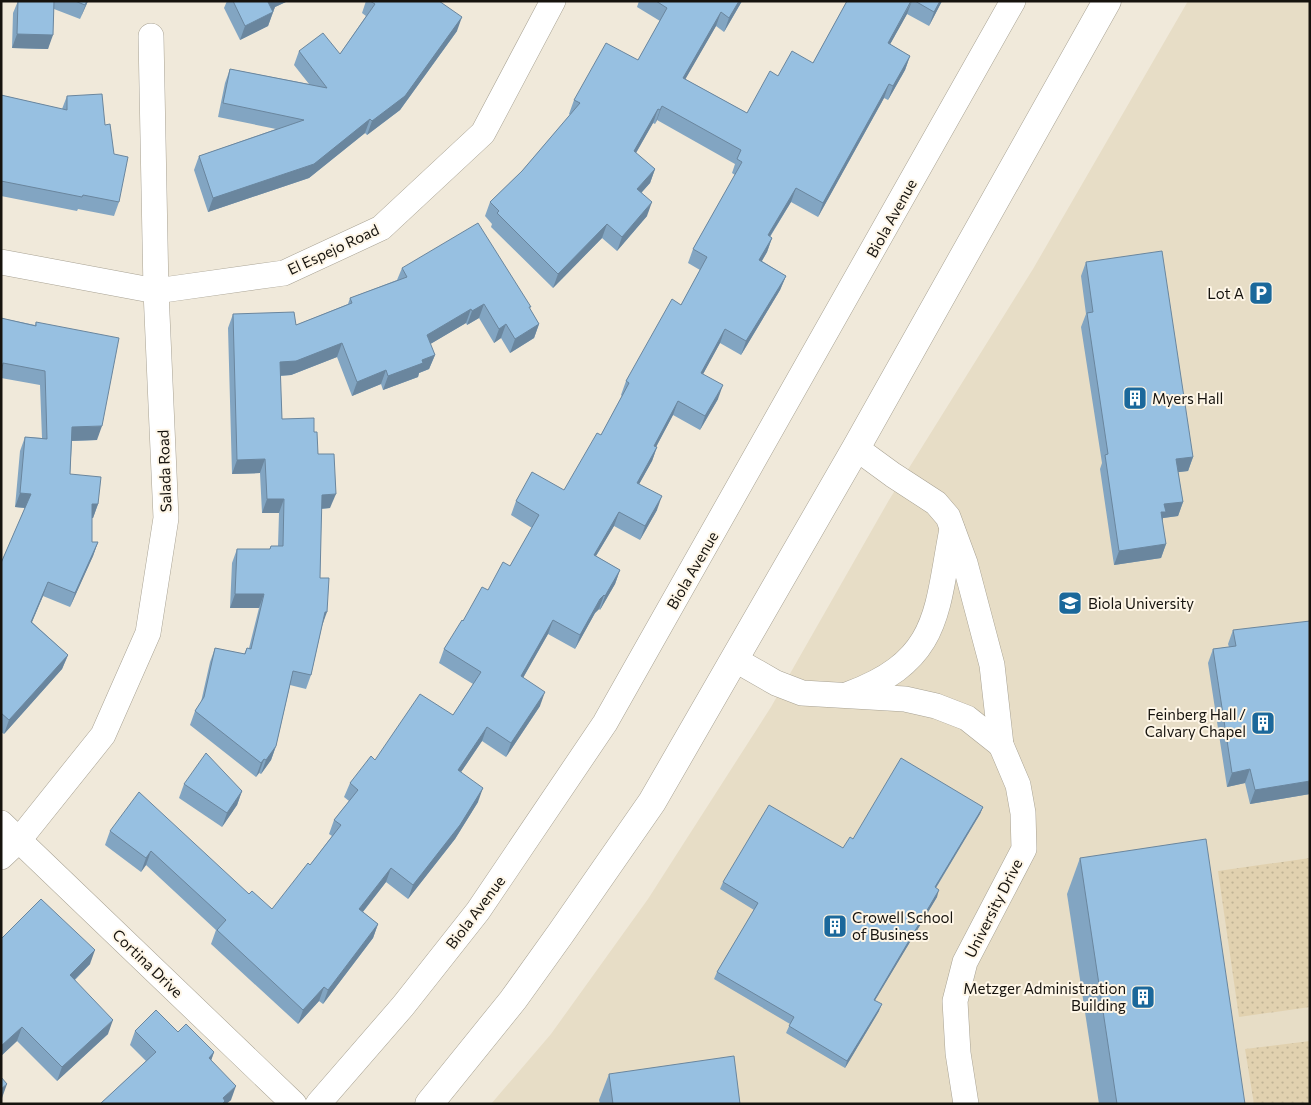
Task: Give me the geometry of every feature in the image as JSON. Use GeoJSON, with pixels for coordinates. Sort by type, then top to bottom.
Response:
{"type":"FeatureCollection","features":[{"type":"Feature","properties":{"kind":"street","name":"El Espejo Road"},"geometry":{"type":"LineString","coordinates":[[1,262],[156,291],[284,273],[381,228],[483,132],[553,1]]}},
{"type":"Feature","properties":{"kind":"street","name":"Biola Avenue"},"geometry":{"type":"LineString","coordinates":[[318,1104],[403,1006],[478,911],[605,723],[1013,1]]}},
{"type":"Feature","properties":{"kind":"street"},"geometry":{"type":"LineString","coordinates":[[429,1104],[513,1000],[646,810],[856,448],[1108,1]]}},
{"type":"Feature","properties":{"kind":"street","name":"Salada Road"},"geometry":{"type":"LineString","coordinates":[[1,857],[20,840],[103,736],[148,633],[166,518],[156,291],[151,36]]}},
{"type":"Feature","properties":{"kind":"street","name":"University Drive"},"geometry":{"type":"LineString","coordinates":[[856,448],[936,503],[948,517],[965,562],[992,665],[1001,745],[1018,785],[1023,813],[1024,849],[965,962],[955,1002],[958,1053],[966,1104]]}},
{"type":"Feature","properties":{"kind":"street"},"geometry":{"type":"LineString","coordinates":[[845,695],[873,685],[911,657],[926,638],[936,613],[952,528]]}},
{"type":"Feature","properties":{"kind":"street","name":"University Drive"},"geometry":{"type":"LineString","coordinates":[[734,658],[776,683],[802,693],[905,700],[936,706],[967,718],[1001,745]]}},
{"type":"Feature","properties":{"kind":"street","name":"Cortina Drive"},"geometry":{"type":"LineString","coordinates":[[1,823],[294,1104]]}},
{"type":"Feature","properties":{"kind":"shaded area","name":"Biola University"},"geometry":{"type":"Polygon","coordinates":[[[1188,1],[1310,2],[1310,1104],[491,1104],[551,1034],[648,899],[771,707],[889,500],[1033,269],[1188,1]]]}},
{"type":"Feature","properties":{"kind":"shaded area"},"geometry":{"type":"Polygon","coordinates":[[[1310,858],[1310,1007],[1239,1017],[1218,871],[1310,858]]]}},
{"type":"Feature","properties":{"kind":"shaded area"},"geometry":{"type":"Polygon","coordinates":[[[1310,1041],[1310,1104],[1254,1104],[1245,1049],[1310,1041]]]}},
{"type":"Feature","properties":{"kind":"building"},"geometry":{"type":"Polygon","coordinates":[[[18,1],[54,1],[53,35],[17,34],[18,1]]]}},
{"type":"Feature","properties":{"kind":"building"},"geometry":{"type":"Polygon","coordinates":[[[75,1],[87,1],[85,5],[75,1]]]}},
{"type":"Feature","properties":{"kind":"building"},"geometry":{"type":"Polygon","coordinates":[[[233,1],[271,1],[268,2],[273,12],[245,26],[233,1]]]}},
{"type":"Feature","properties":{"kind":"building"},"geometry":{"type":"Polygon","coordinates":[[[370,1],[439,1],[462,17],[405,96],[372,121],[370,119],[314,164],[213,198],[199,156],[304,120],[223,103],[230,69],[327,88],[299,51],[323,33],[340,54],[375,4],[370,1]]]}},
{"type":"Feature","properties":{"kind":"building"},"geometry":{"type":"Polygon","coordinates":[[[656,1],[739,1],[729,18],[721,12],[683,78],[747,113],[770,71],[778,76],[792,51],[813,63],[847,1],[911,1],[888,43],[910,56],[893,86],[889,84],[823,203],[796,188],[768,235],[772,238],[759,260],[786,276],[746,341],[725,329],[701,373],[723,385],[705,416],[678,401],[654,446],[657,447],[637,483],[662,496],[645,526],[619,512],[594,555],[620,570],[605,596],[600,599],[580,635],[553,620],[521,676],[545,692],[511,743],[487,727],[458,770],[483,788],[460,825],[413,885],[391,868],[359,909],[378,924],[328,990],[324,987],[303,1010],[217,930],[226,920],[151,851],[146,858],[110,831],[139,792],[249,894],[252,891],[272,909],[341,825],[334,820],[358,790],[350,783],[371,756],[375,760],[420,694],[453,715],[481,672],[444,649],[463,621],[482,587],[488,590],[503,562],[510,566],[539,515],[516,501],[532,472],[564,490],[597,433],[601,435],[629,383],[626,381],[672,299],[681,305],[707,257],[693,249],[742,162],[737,159],[741,150],[662,106],[660,110],[658,109],[634,151],[655,169],[637,189],[652,202],[622,237],[607,224],[558,274],[497,213],[499,211],[490,202],[522,171],[580,103],[574,100],[606,43],[638,60],[667,8],[656,1]]]}},
{"type":"Feature","properties":{"kind":"building"},"geometry":{"type":"Polygon","coordinates":[[[915,1],[940,1],[934,12],[915,1]]]}},
{"type":"Feature","properties":{"kind":"building"},"geometry":{"type":"Polygon","coordinates":[[[102,94],[105,125],[110,124],[114,154],[128,157],[119,202],[83,195],[82,197],[1,181],[1,95],[67,110],[67,96],[102,94]]]}},
{"type":"Feature","properties":{"kind":"building"},"geometry":{"type":"Polygon","coordinates":[[[478,223],[531,307],[529,307],[539,324],[515,339],[506,324],[499,329],[484,304],[472,311],[471,309],[427,335],[435,355],[422,360],[423,363],[388,376],[386,370],[357,382],[342,343],[296,361],[280,362],[282,419],[314,418],[314,432],[317,432],[318,454],[334,454],[336,494],[322,495],[320,578],[329,578],[327,612],[325,612],[311,675],[293,671],[276,746],[266,760],[264,759],[261,763],[195,711],[204,697],[215,648],[245,654],[247,648],[251,649],[264,594],[235,594],[237,549],[270,549],[271,546],[283,546],[284,499],[267,499],[265,459],[237,460],[233,314],[294,312],[296,325],[352,303],[350,298],[407,277],[402,268],[478,223]]]}},
{"type":"Feature","properties":{"kind":"building","name":"Myers Hall"},"geometry":{"type":"Polygon","coordinates":[[[1162,251],[1193,457],[1176,459],[1183,502],[1164,504],[1166,512],[1161,512],[1166,544],[1119,551],[1105,455],[1108,454],[1087,313],[1093,312],[1086,262],[1162,251]]]}},
{"type":"Feature","properties":{"kind":"building"},"geometry":{"type":"Polygon","coordinates":[[[1,318],[36,326],[36,322],[119,338],[102,426],[72,427],[70,474],[101,477],[98,504],[92,504],[92,542],[98,542],[75,593],[48,582],[31,622],[68,655],[9,720],[1,713],[1,563],[31,494],[20,493],[25,437],[47,439],[45,371],[3,363],[1,374],[1,318]]]}},
{"type":"Feature","properties":{"kind":"building","name":"Feinberg Hall / Calvary Chapel"},"geometry":{"type":"Polygon","coordinates":[[[1310,621],[1310,781],[1255,790],[1250,769],[1232,773],[1213,649],[1236,646],[1233,630],[1310,621]]]}},
{"type":"Feature","properties":{"kind":"building"},"geometry":{"type":"Polygon","coordinates":[[[206,753],[242,791],[227,813],[184,784],[206,753]]]}},
{"type":"Feature","properties":{"kind":"building","name":"Crowell School of Business"},"geometry":{"type":"Polygon","coordinates":[[[901,758],[983,807],[935,887],[939,890],[874,1000],[882,1004],[847,1061],[789,1026],[794,1017],[717,972],[758,903],[723,882],[769,805],[843,848],[850,837],[853,839],[901,758]]]}},
{"type":"Feature","properties":{"kind":"building","name":"Metzger Administration Building"},"geometry":{"type":"Polygon","coordinates":[[[1206,839],[1245,1104],[1117,1104],[1080,858],[1206,839]]]}},
{"type":"Feature","properties":{"kind":"building"},"geometry":{"type":"Polygon","coordinates":[[[41,899],[95,950],[70,975],[113,1020],[62,1067],[22,1027],[1,1046],[1,939],[41,899]]]}},
{"type":"Feature","properties":{"kind":"building"},"geometry":{"type":"Polygon","coordinates":[[[156,1010],[178,1032],[186,1024],[214,1052],[209,1058],[236,1086],[223,1098],[225,1101],[222,1104],[100,1104],[156,1052],[135,1031],[156,1010]]]}},
{"type":"Feature","properties":{"kind":"building"},"geometry":{"type":"Polygon","coordinates":[[[734,1056],[740,1104],[613,1104],[609,1074],[734,1056]]]}},
{"type":"Feature","properties":{"kind":"building"},"geometry":{"type":"Polygon","coordinates":[[[1,1077],[7,1084],[1,1089],[1,1077]]]}},
{"type":"Feature","properties":{"kind":"place","name":"Lot A"},"geometry":{"type":"Point","coordinates":[1261,293]}},
{"type":"Feature","properties":{"kind":"place","name":"Myers Hall"},"geometry":{"type":"Point","coordinates":[1135,398]}},
{"type":"Feature","properties":{"kind":"place","name":"Biola University"},"geometry":{"type":"Point","coordinates":[1070,603]}},
{"type":"Feature","properties":{"kind":"place","name":"Feinberg Hall / Calvary Chapel"},"geometry":{"type":"Point","coordinates":[1263,723]}},
{"type":"Feature","properties":{"kind":"place","name":"Crowell School of Business"},"geometry":{"type":"Point","coordinates":[835,926]}},
{"type":"Feature","properties":{"kind":"place","name":"Metzger Administration Building"},"geometry":{"type":"Point","coordinates":[1143,997]}}]}
